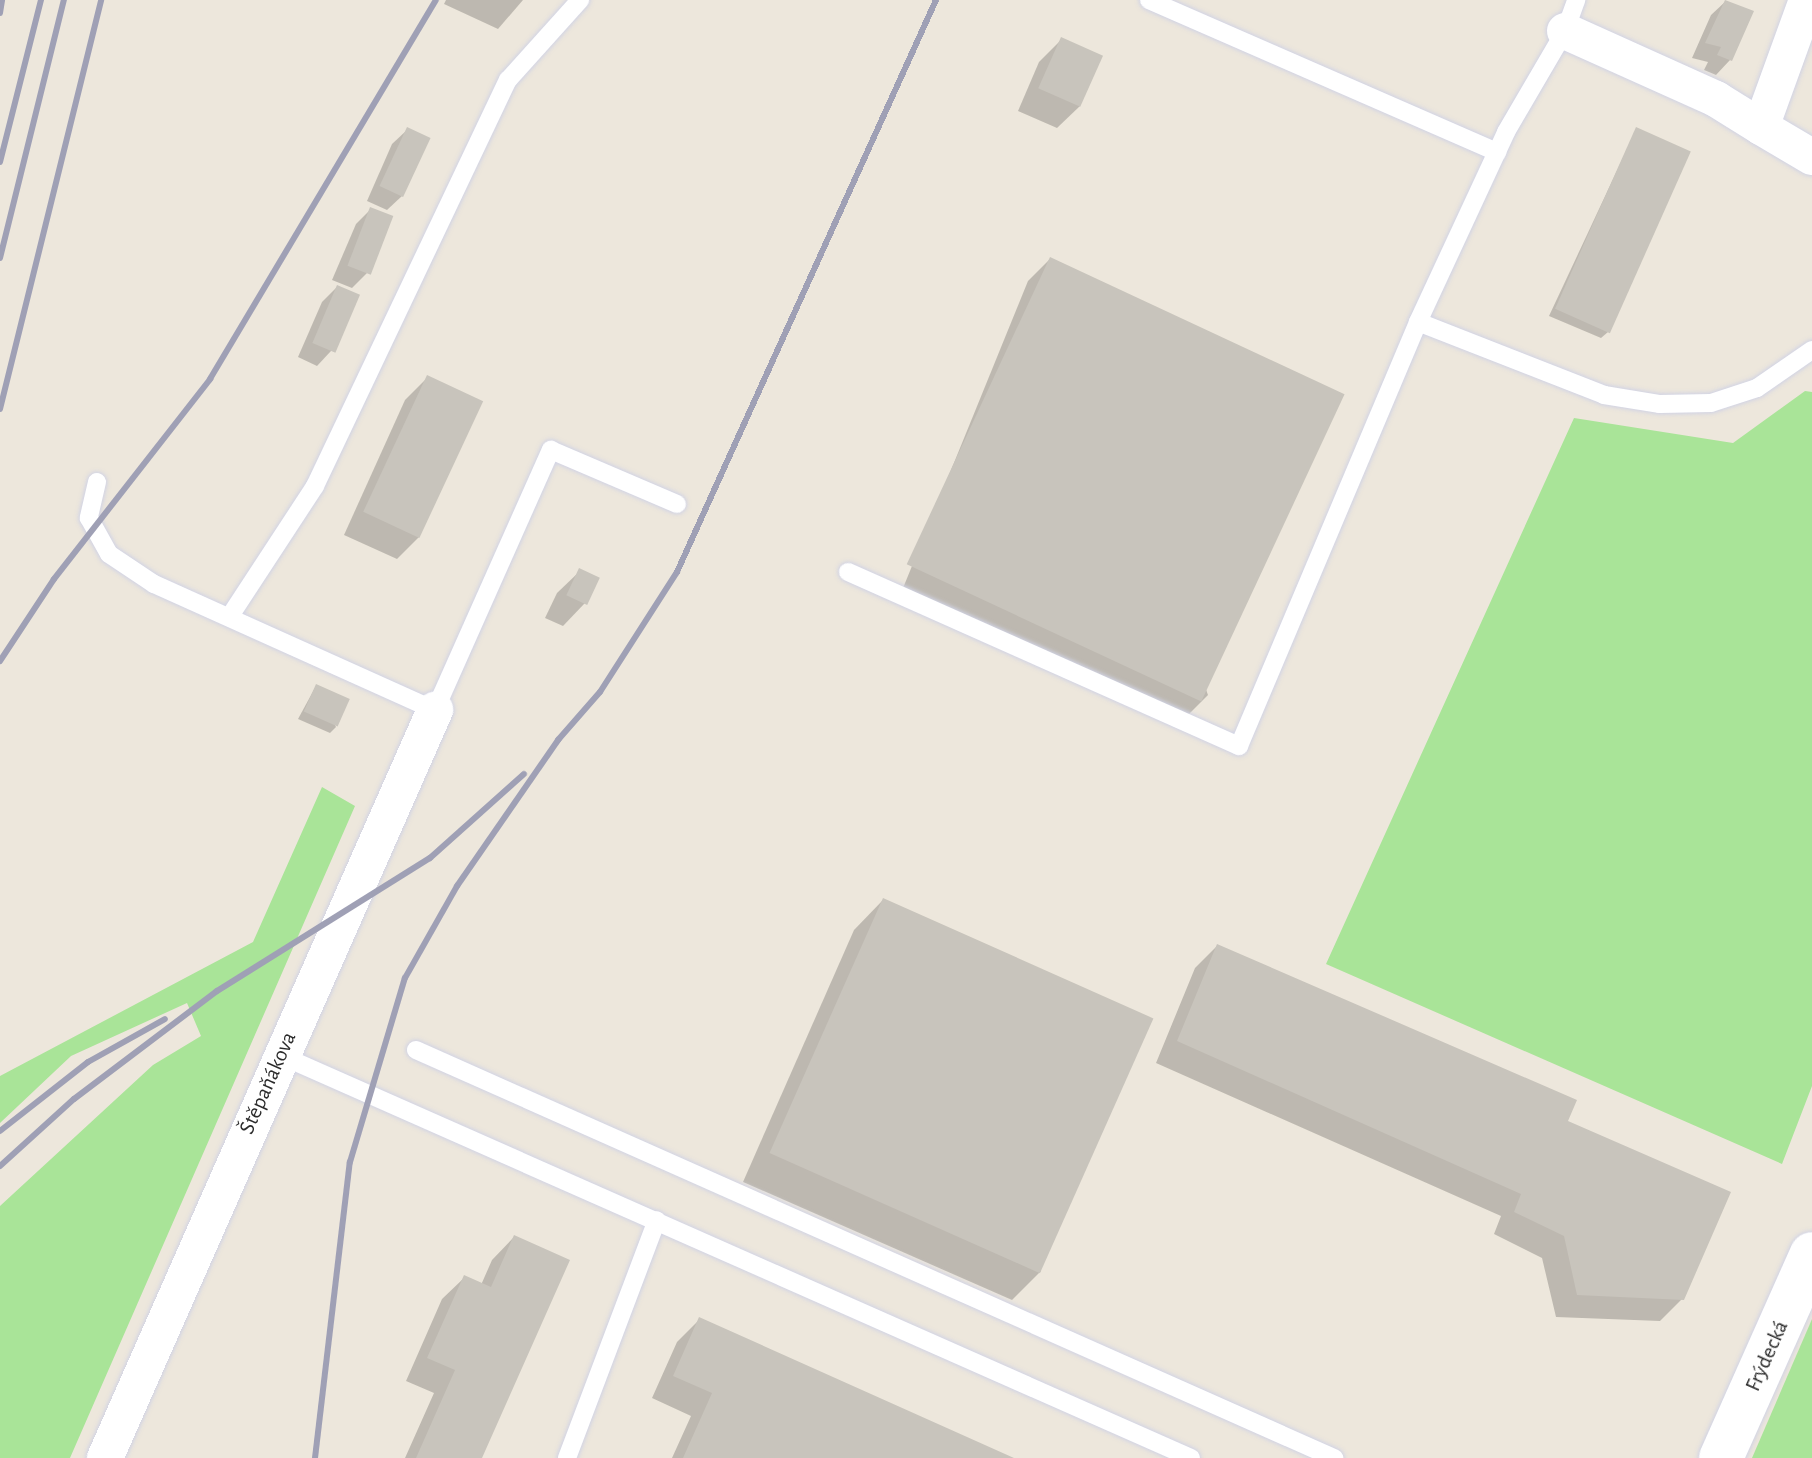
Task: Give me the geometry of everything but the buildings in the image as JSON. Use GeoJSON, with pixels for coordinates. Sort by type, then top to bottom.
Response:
{"type":"FeatureCollection","features":[{"type":"Feature","properties":{"kind":"main road","name":"Frýdecká"},"geometry":{"type":"LineString","coordinates":[[1721,1458],[1812,1254]]}},
{"type":"Feature","properties":{"kind":"street"},"geometry":{"type":"LineString","coordinates":[[1761,127],[1807,0]]}},
{"type":"Feature","properties":{"kind":"street"},"geometry":{"type":"LineString","coordinates":[[1571,16],[1812,157]]}},
{"type":"Feature","properties":{"kind":"street","name":"Štěpaňákova"},"geometry":{"type":"LineString","coordinates":[[105,1458],[280,1055],[435,710]]}},
{"type":"Feature","properties":{"kind":"lane"},"geometry":{"type":"LineString","coordinates":[[230,616],[315,486],[508,80],[580,0]]}},
{"type":"Feature","properties":{"kind":"lane"},"geometry":{"type":"LineString","coordinates":[[1149,0],[1497,152]]}},
{"type":"Feature","properties":{"kind":"lane"},"geometry":{"type":"LineString","coordinates":[[848,572],[1239,746],[1418,322],[1497,152],[1571,16]]}},
{"type":"Feature","properties":{"kind":"lane"},"geometry":{"type":"LineString","coordinates":[[1418,322],[1604,395],[1660,404],[1711,403],[1757,388],[1812,350]]}},
{"type":"Feature","properties":{"kind":"lane"},"geometry":{"type":"LineString","coordinates":[[97,482],[89,518],[109,554],[154,584],[435,710],[551,450],[677,504]]}},
{"type":"Feature","properties":{"kind":"lane"},"geometry":{"type":"LineString","coordinates":[[416,1050],[1334,1458]]}},
{"type":"Feature","properties":{"kind":"lane"},"geometry":{"type":"LineString","coordinates":[[280,1055],[1191,1458]]}},
{"type":"Feature","properties":{"kind":"lane"},"geometry":{"type":"LineString","coordinates":[[567,1458],[657,1220]]}},
{"type":"Feature","properties":{"kind":"green space"},"geometry":{"type":"Polygon","coordinates":[[[1805,391],[1812,392],[1812,1086],[1782,1164],[1326,964],[1574,418],[1733,443],[1805,391]]]}},
{"type":"Feature","properties":{"kind":"green space"},"geometry":{"type":"Polygon","coordinates":[[[322,787],[355,806],[70,1458],[0,1458],[0,1206],[153,1065],[201,1036],[187,1003],[71,1056],[0,1123],[0,1076],[253,942],[322,787]]]}},
{"type":"Feature","properties":{"kind":"green space"},"geometry":{"type":"Polygon","coordinates":[[[1812,1319],[1812,1458],[1752,1458],[1812,1319]]]}},
{"type":"Feature","properties":{"kind":"railway"},"geometry":{"type":"LineString","coordinates":[[0,13],[2,0]]}},
{"type":"Feature","properties":{"kind":"railway"},"geometry":{"type":"LineString","coordinates":[[0,162],[41,0]]}},
{"type":"Feature","properties":{"kind":"railway"},"geometry":{"type":"LineString","coordinates":[[0,258],[64,0]]}},
{"type":"Feature","properties":{"kind":"railway"},"geometry":{"type":"LineString","coordinates":[[0,409],[101,0]]}},
{"type":"Feature","properties":{"kind":"railway"},"geometry":{"type":"LineString","coordinates":[[0,661],[54,579],[210,379],[436,0]]}},
{"type":"Feature","properties":{"kind":"railway"},"geometry":{"type":"LineString","coordinates":[[315,1458],[350,1162],[405,978],[457,886],[558,740],[600,692],[677,572],[936,0]]}},
{"type":"Feature","properties":{"kind":"railway"},"geometry":{"type":"LineString","coordinates":[[0,1166],[74,1099],[217,991],[430,858],[524,774]]}},
{"type":"Feature","properties":{"kind":"railway"},"geometry":{"type":"LineString","coordinates":[[0,1131],[88,1062],[165,1019]]}}]}
